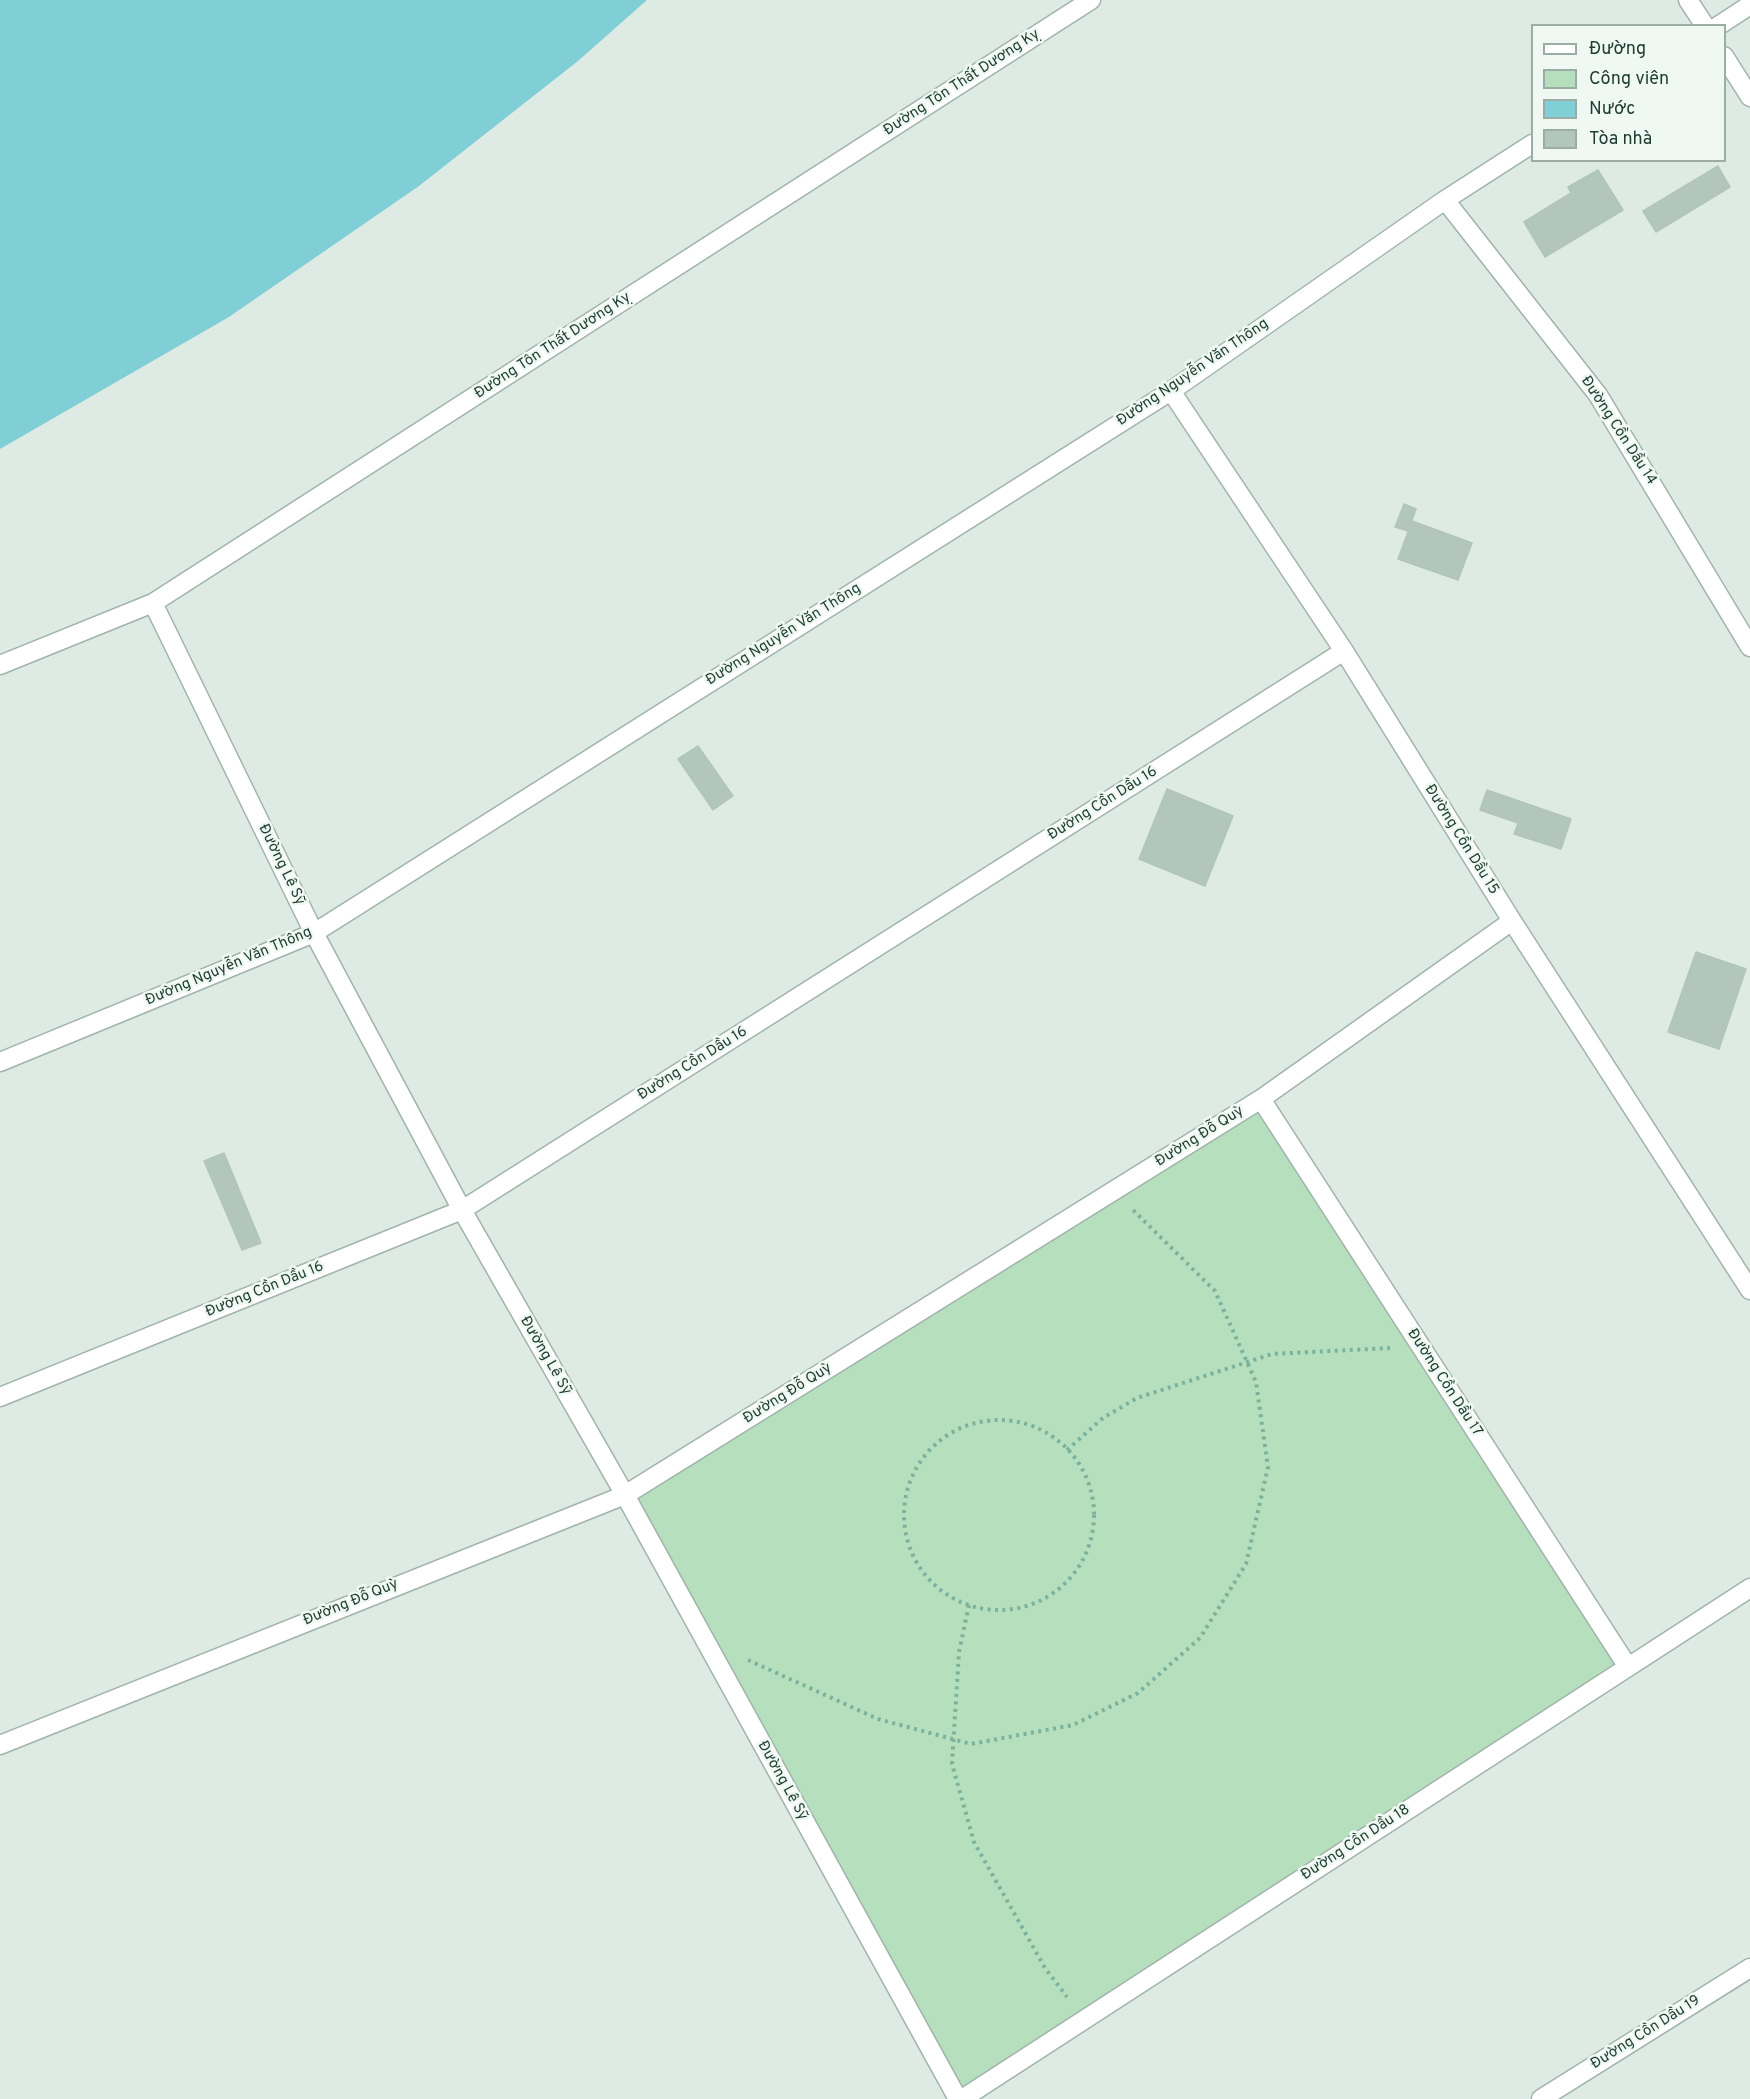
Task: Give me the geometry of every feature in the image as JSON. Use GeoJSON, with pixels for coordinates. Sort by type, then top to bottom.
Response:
{"type":"FeatureCollection","features":[{"type":"Feature","properties":{"kind":"street","name":"Đường Tôn Thất Dương Kỵ"},"geometry":{"type":"LineString","coordinates":[[0,665],[153,603],[1091,0]]}},
{"type":"Feature","properties":{"kind":"street"},"geometry":{"type":"LineString","coordinates":[[1688,0],[1704,24]]}},
{"type":"Feature","properties":{"kind":"street"},"geometry":{"type":"LineString","coordinates":[[1721,24],[1750,5]]}},
{"type":"Feature","properties":{"kind":"street"},"geometry":{"type":"LineString","coordinates":[[1726,58],[1750,97]]}},
{"type":"Feature","properties":{"kind":"street","name":"Đường Nguyễn Văn Thông"},"geometry":{"type":"LineString","coordinates":[[0,1062],[314,933],[1171,391],[1445,200],[1531,145]]}},
{"type":"Feature","properties":{"kind":"street","name":"Đường Cồn Dầu 14"},"geometry":{"type":"LineString","coordinates":[[1445,200],[1598,395],[1750,647]]}},
{"type":"Feature","properties":{"kind":"street","name":"Đường Cồn Dầu 15"},"geometry":{"type":"LineString","coordinates":[[1171,391],[1344,651],[1512,921],[1750,1290]]}},
{"type":"Feature","properties":{"kind":"street","name":"Đường Lê Sỹ"},"geometry":{"type":"LineString","coordinates":[[153,603],[314,933],[462,1210],[625,1495],[960,2099]]}},
{"type":"Feature","properties":{"kind":"street","name":"Đường Cồn Dầu 16"},"geometry":{"type":"LineString","coordinates":[[0,1397],[462,1210],[1344,651]]}},
{"type":"Feature","properties":{"kind":"street","name":"Đường Đỗ Quỳ"},"geometry":{"type":"LineString","coordinates":[[0,1745],[625,1495],[1261,1099],[1512,921]]}},
{"type":"Feature","properties":{"kind":"street","name":"Đường Cồn Dầu 17"},"geometry":{"type":"LineString","coordinates":[[1261,1099],[1628,1667]]}},
{"type":"Feature","properties":{"kind":"street","name":"Đường Cồn Dầu 18"},"geometry":{"type":"LineString","coordinates":[[960,2099],[1750,1588]]}},
{"type":"Feature","properties":{"kind":"street","name":"Đường Cồn Dầu 19"},"geometry":{"type":"LineString","coordinates":[[1542,2099],[1750,1968]]}},
{"type":"Feature","properties":{"kind":"path"},"geometry":{"type":"LineString","coordinates":[[706,1643],[766,1667],[878,1719],[971,1744],[1074,1725],[1138,1694],[1200,1638],[1246,1564],[1268,1467],[1256,1382],[1215,1292],[1157,1231],[1113,1191]]}},
{"type":"Feature","properties":{"kind":"path"},"geometry":{"type":"LineString","coordinates":[[1067,1450],[1103,1418],[1137,1398],[1272,1354],[1421,1347]]}},
{"type":"Feature","properties":{"kind":"path"},"geometry":{"type":"LineString","coordinates":[[999,1419],[1030,1425],[1057,1439],[1067,1450],[1079,1462],[1092,1490],[1095,1521],[1088,1551],[1072,1578],[1048,1598],[1020,1609],[987,1611],[956,1601],[930,1582],[911,1556],[903,1525],[905,1492],[918,1463],[940,1439],[968,1424],[999,1419]]}},
{"type":"Feature","properties":{"kind":"path"},"geometry":{"type":"LineString","coordinates":[[969,1605],[959,1652],[952,1764],[974,1842],[1046,1968],[1084,2020]]}},
{"type":"Feature","properties":{"kind":"green space"},"geometry":{"type":"Polygon","coordinates":[[[1261,1099],[1628,1667],[962,2099],[625,1495],[1261,1099]]]}},
{"type":"Feature","properties":{"kind":"water"},"geometry":{"type":"Polygon","coordinates":[[[0,0],[647,0],[578,61],[419,186],[229,317],[0,449],[0,0]]]}},
{"type":"Feature","properties":{"kind":"building"},"geometry":{"type":"Polygon","coordinates":[[[1718,166],[1730,187],[1656,232],[1643,211],[1718,166]]]}},
{"type":"Feature","properties":{"kind":"building"},"geometry":{"type":"Polygon","coordinates":[[[1598,170],[1623,210],[1545,257],[1524,222],[1571,193],[1568,187],[1598,170]]]}},
{"type":"Feature","properties":{"kind":"building"},"geometry":{"type":"Polygon","coordinates":[[[1404,504],[1416,509],[1408,531],[1395,527],[1404,504]]]}},
{"type":"Feature","properties":{"kind":"building"},"geometry":{"type":"Polygon","coordinates":[[[1412,521],[1472,543],[1458,580],[1398,559],[1412,521]]]}},
{"type":"Feature","properties":{"kind":"building"},"geometry":{"type":"Polygon","coordinates":[[[698,746],[733,796],[713,810],[678,759],[698,746]]]}},
{"type":"Feature","properties":{"kind":"building"},"geometry":{"type":"Polygon","coordinates":[[[1167,789],[1233,816],[1205,886],[1139,859],[1167,789]]]}},
{"type":"Feature","properties":{"kind":"building"},"geometry":{"type":"Polygon","coordinates":[[[1487,790],[1571,819],[1561,849],[1514,834],[1518,823],[1480,810],[1487,790]]]}},
{"type":"Feature","properties":{"kind":"building"},"geometry":{"type":"Polygon","coordinates":[[[1696,952],[1746,969],[1719,1049],[1668,1032],[1696,952]]]}},
{"type":"Feature","properties":{"kind":"building"},"geometry":{"type":"Polygon","coordinates":[[[224,1153],[261,1243],[242,1250],[204,1161],[224,1153]]]}}]}
